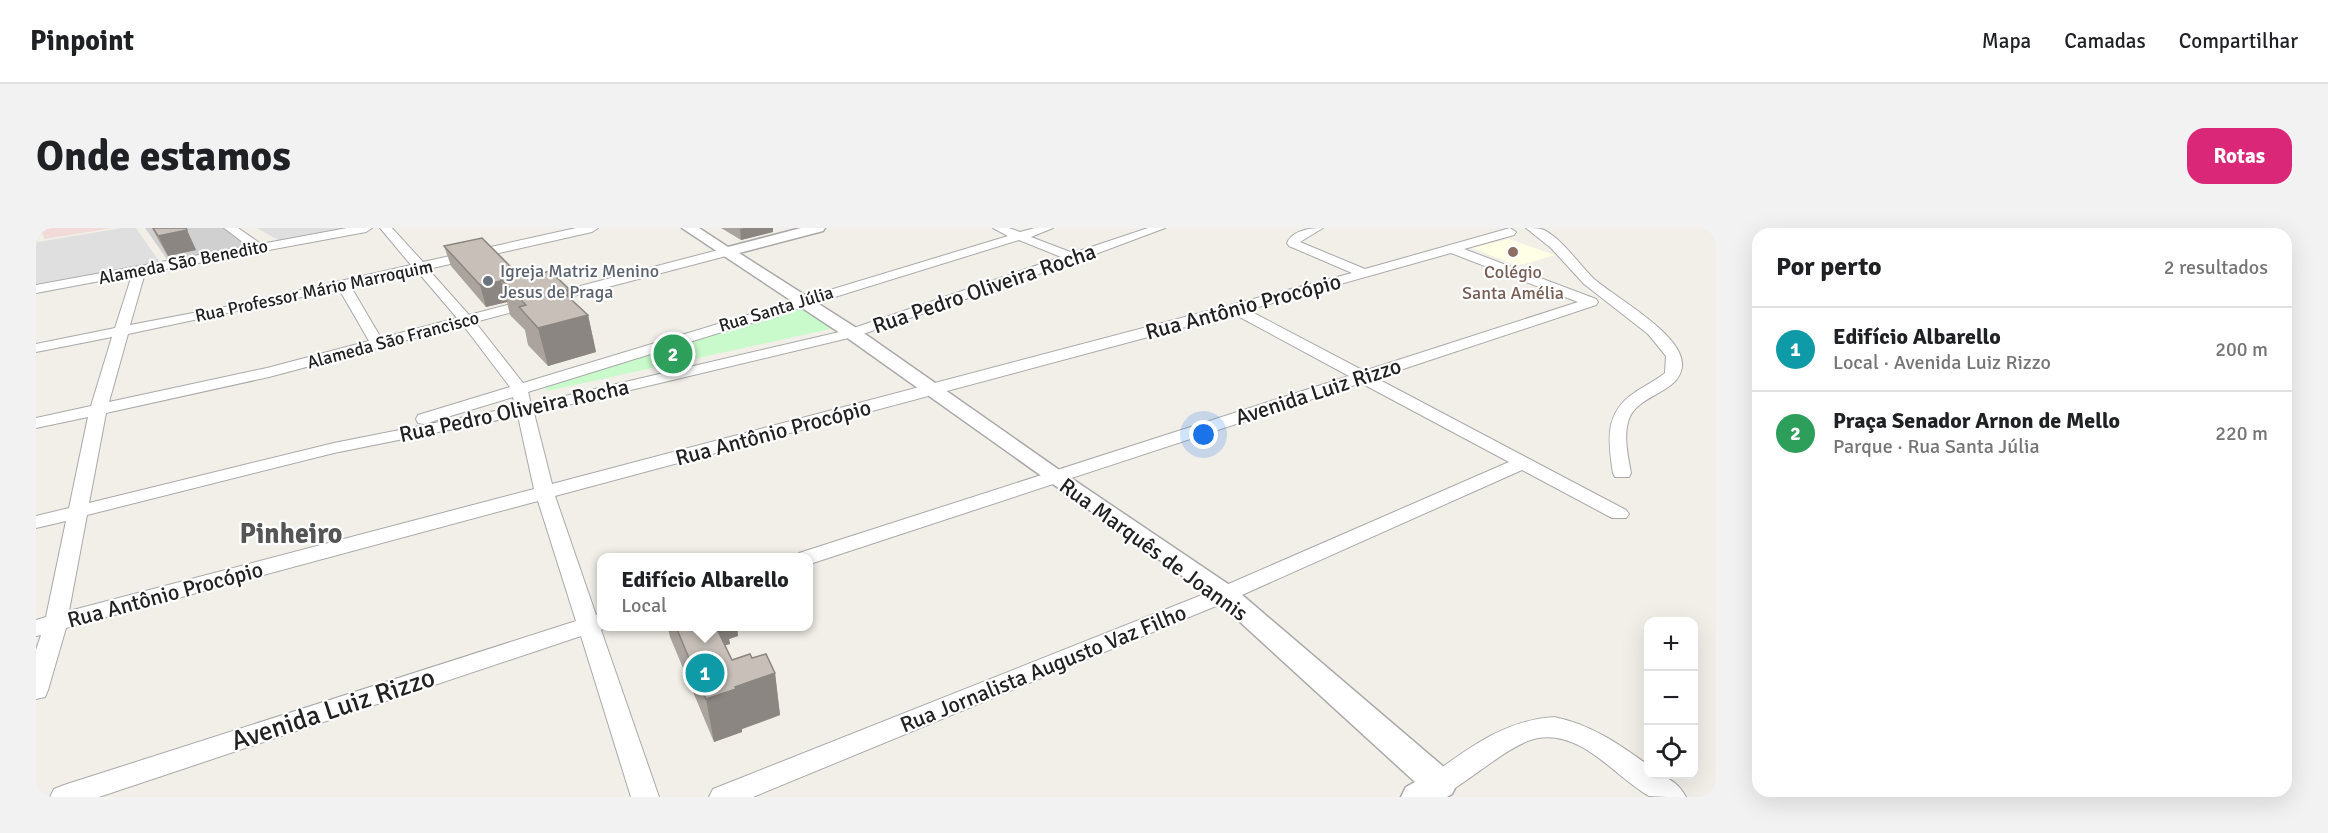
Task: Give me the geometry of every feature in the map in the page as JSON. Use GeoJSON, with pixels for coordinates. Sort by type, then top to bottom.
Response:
{"type":"FeatureCollection","features":[{"type":"Feature","properties":{"kind":"street"},"geometry":{"type":"LineString","coordinates":[[230,228],[259,248]]}},
{"type":"Feature","properties":{"kind":"street","name":"Alameda São Benedito"},"geometry":{"type":"LineString","coordinates":[[36,289],[139,272],[366,228]]}},
{"type":"Feature","properties":{"kind":"street"},"geometry":{"type":"LineString","coordinates":[[386,228],[418,268],[466,320],[519,388],[545,494],[596,623]]}},
{"type":"Feature","properties":{"kind":"street","name":"Rua Professor Mário Marroquim"},"geometry":{"type":"LineString","coordinates":[[36,348],[123,332],[418,268],[495,256],[592,228]]}},
{"type":"Feature","properties":{"kind":"street","name":"Rua Marquês de Joannis"},"geometry":{"type":"LineString","coordinates":[[689,228],[852,333],[1057,479],[1225,594],[1429,790]]}},
{"type":"Feature","properties":{"kind":"street","name":"Alameda São Francisco"},"geometry":{"type":"LineString","coordinates":[[36,423],[269,372],[466,320],[536,297],[818,228]]}},
{"type":"Feature","properties":{"kind":"street"},"geometry":{"type":"LineString","coordinates":[[999,228],[1073,258]]}},
{"type":"Feature","properties":{"kind":"street","name":"Rua Santa Júlia"},"geometry":{"type":"LineString","coordinates":[[334,448],[519,388],[1047,228]]}},
{"type":"Feature","properties":{"kind":"street","name":"Rua Pedro Oliveira Rocha"},"geometry":{"type":"LineString","coordinates":[[36,522],[334,448],[525,410],[852,333],[1158,228]]}},
{"type":"Feature","properties":{"kind":"street"},"geometry":{"type":"LineString","coordinates":[[1317,228],[1294,240],[1293,243],[1364,273]]}},
{"type":"Feature","properties":{"kind":"street"},"geometry":{"type":"LineString","coordinates":[[1532,228],[1553,241],[1588,279],[1658,336],[1674,356],[1675,369],[1672,375],[1629,405],[1620,418],[1617,441],[1622,473]]}},
{"type":"Feature","properties":{"kind":"street","name":"Rua Antônio Procópio"},"geometry":{"type":"LineString","coordinates":[[36,628],[1235,309],[1510,232]]}},
{"type":"Feature","properties":{"kind":"street","name":"Avenida Luiz Rizzo"},"geometry":{"type":"LineString","coordinates":[[813,556],[1057,479],[1591,302],[1454,249]]}},
{"type":"Feature","properties":{"kind":"street"},"geometry":{"type":"LineString","coordinates":[[36,690],[56,622],[98,411],[139,272]]}},
{"type":"Feature","properties":{"kind":"street"},"geometry":{"type":"LineString","coordinates":[[344,285],[377,343]]}},
{"type":"Feature","properties":{"kind":"street"},"geometry":{"type":"LineString","coordinates":[[1235,309],[1525,462],[1618,514]]}},
{"type":"Feature","properties":{"kind":"street","name":"Rua Jornalista Augusto Vaz Filho"},"geometry":{"type":"LineString","coordinates":[[723,797],[1225,594],[1525,462]]}},
{"type":"Feature","properties":{"kind":"street","name":"Avenida Luiz Rizzo"},"geometry":{"type":"LineString","coordinates":[[64,797],[596,623]]}},
{"type":"Feature","properties":{"kind":"street"},"geometry":{"type":"LineString","coordinates":[[598,631],[645,797]]}},
{"type":"Feature","properties":{"kind":"street"},"geometry":{"type":"LineString","coordinates":[[1429,790],[1487,749],[1518,734],[1553,727],[1564,728],[1590,740],[1672,797]]}},
{"type":"Feature","properties":{"kind":"shaded area"},"geometry":{"type":"Polygon","coordinates":[[[39,228],[112,228],[45,239],[39,228]]]}},
{"type":"Feature","properties":{"kind":"shaded area"},"geometry":{"type":"Polygon","coordinates":[[[122,228],[136,228],[161,264],[36,284],[36,239],[38,242],[122,228]]]}},
{"type":"Feature","properties":{"kind":"shaded area"},"geometry":{"type":"Polygon","coordinates":[[[145,228],[227,228],[254,247],[169,262],[145,228]]]}},
{"type":"Feature","properties":{"kind":"shaded area"},"geometry":{"type":"Polygon","coordinates":[[[257,228],[347,228],[280,241],[257,228]]]}},
{"type":"Feature","properties":{"kind":"shaded area","name":"Colégio Santa Amélia"},"geometry":{"type":"Polygon","coordinates":[[[1509,239],[1555,255],[1518,266],[1472,248],[1509,239]]]}},
{"type":"Feature","properties":{"kind":"green space"},"geometry":{"type":"Polygon","coordinates":[[[801,305],[832,324],[830,329],[547,391],[542,378],[801,305]]]}},
{"type":"Feature","properties":{"kind":"building"},"geometry":{"type":"Polygon","coordinates":[[[153,228],[186,228],[187,230],[158,236],[153,228]]]}},
{"type":"Feature","properties":{"kind":"building"},"geometry":{"type":"Polygon","coordinates":[[[482,238],[519,275],[480,285],[444,246],[482,238]]]}},
{"type":"Feature","properties":{"kind":"building"},"geometry":{"type":"Polygon","coordinates":[[[550,271],[569,289],[562,291],[588,315],[538,328],[519,307],[526,305],[501,279],[531,272],[534,275],[550,271]]]}},
{"type":"Feature","properties":{"kind":"building"},"geometry":{"type":"Polygon","coordinates":[[[678,631],[718,631],[732,660],[750,654],[752,658],[766,654],[775,673],[706,699],[678,631]]]}},
{"type":"Feature","properties":{"kind":"place","name":"Colégio Santa Amélia"},"geometry":{"type":"Point","coordinates":[1513,252]}},
{"type":"Feature","properties":{"kind":"place","name":"Igreja Matriz Menino Jesus de Praga"},"geometry":{"type":"Point","coordinates":[488,281]}},
{"type":"Feature","properties":{"kind":"place","name":"Praça Senador Arnon de Mello"},"geometry":{"type":"Point","coordinates":[673,354]}},
{"type":"Feature","properties":{"kind":"place","name":"Edifício Albarello"},"geometry":{"type":"Point","coordinates":[705,673]}},
{"type":"Feature","properties":{"kind":"district","name":"Pinheiro"},"geometry":{"type":"Point","coordinates":[291,533]}}]}
